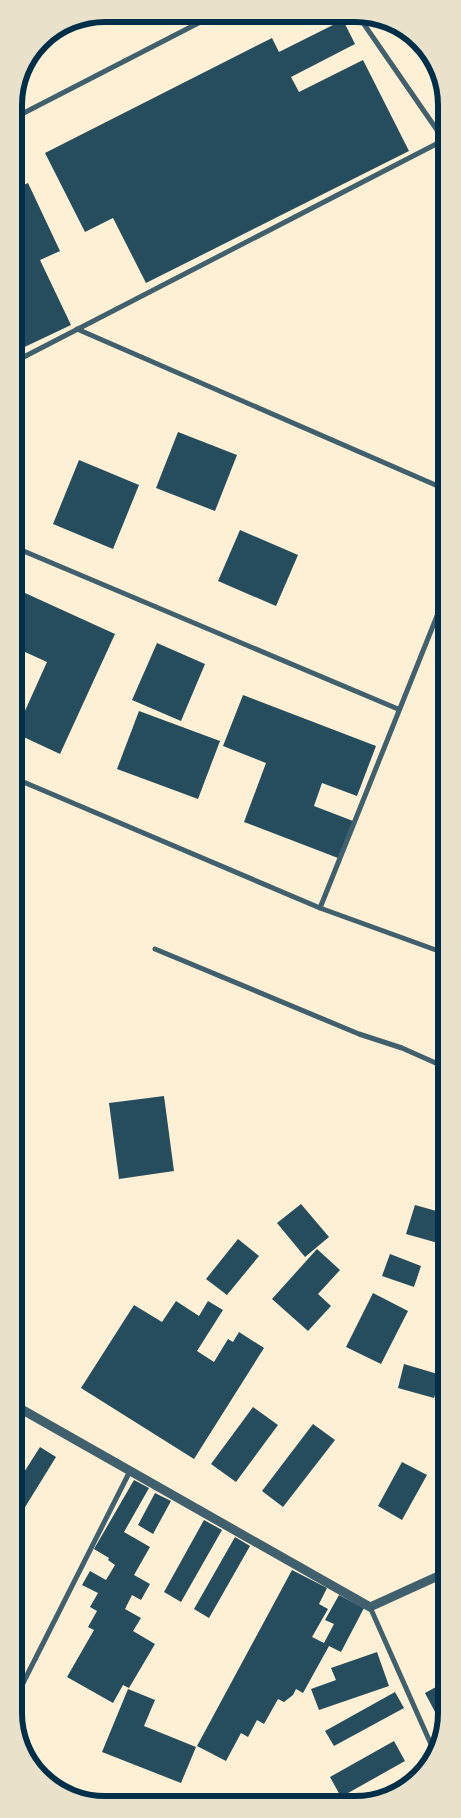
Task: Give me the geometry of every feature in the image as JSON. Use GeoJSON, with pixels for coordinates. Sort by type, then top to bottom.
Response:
{"type":"FeatureCollection","features":[{"type":"Feature","properties":{"kind":"street"},"geometry":{"type":"LineString","coordinates":[[23,113],[200,22]]}},
{"type":"Feature","properties":{"kind":"street"},"geometry":{"type":"LineString","coordinates":[[364,23],[438,131]]}},
{"type":"Feature","properties":{"kind":"street"},"geometry":{"type":"LineString","coordinates":[[23,357],[438,145]]}},
{"type":"Feature","properties":{"kind":"street"},"geometry":{"type":"LineString","coordinates":[[77,329],[438,486]]}},
{"type":"Feature","properties":{"kind":"street"},"geometry":{"type":"LineString","coordinates":[[23,551],[398,709]]}},
{"type":"Feature","properties":{"kind":"street"},"geometry":{"type":"LineString","coordinates":[[320,908],[438,612]]}},
{"type":"Feature","properties":{"kind":"street"},"geometry":{"type":"LineString","coordinates":[[23,782],[320,908],[438,951]]}},
{"type":"Feature","properties":{"kind":"street"},"geometry":{"type":"LineString","coordinates":[[156,949],[359,1034],[402,1048],[438,1064]]}},
{"type":"Feature","properties":{"kind":"street"},"geometry":{"type":"LineString","coordinates":[[22,1410],[370,1607],[431,1745]]}},
{"type":"Feature","properties":{"kind":"street"},"geometry":{"type":"LineString","coordinates":[[22,1686],[130,1471]]}},
{"type":"Feature","properties":{"kind":"street"},"geometry":{"type":"LineString","coordinates":[[370,1607],[438,1576]]}},
{"type":"Feature","properties":{"kind":"building"},"geometry":{"type":"Polygon","coordinates":[[[339,22],[344,22],[355,44],[291,77],[299,92],[363,60],[409,151],[146,283],[113,218],[85,232],[45,153],[272,38],[279,52],[339,22]]]}},
{"type":"Feature","properties":{"kind":"building"},"geometry":{"type":"Polygon","coordinates":[[[28,183],[60,251],[40,260],[71,325],[23,348],[23,185],[28,183]]]}},
{"type":"Feature","properties":{"kind":"building"},"geometry":{"type":"Polygon","coordinates":[[[178,432],[237,455],[215,511],[156,488],[178,432]]]}},
{"type":"Feature","properties":{"kind":"building"},"geometry":{"type":"Polygon","coordinates":[[[79,460],[139,485],[113,549],[53,524],[79,460]]]}},
{"type":"Feature","properties":{"kind":"building"},"geometry":{"type":"Polygon","coordinates":[[[240,530],[298,555],[276,606],[218,581],[240,530]]]}},
{"type":"Feature","properties":{"kind":"building"},"geometry":{"type":"Polygon","coordinates":[[[23,592],[115,634],[60,754],[23,737],[23,716],[47,662],[23,651],[23,592]]]}},
{"type":"Feature","properties":{"kind":"building"},"geometry":{"type":"Polygon","coordinates":[[[157,643],[205,664],[181,721],[132,700],[157,643]]]}},
{"type":"Feature","properties":{"kind":"building"},"geometry":{"type":"Polygon","coordinates":[[[243,695],[376,746],[357,796],[322,783],[314,806],[353,821],[338,858],[244,822],[266,763],[223,746],[243,695]]]}},
{"type":"Feature","properties":{"kind":"building"},"geometry":{"type":"Polygon","coordinates":[[[139,711],[220,741],[198,799],[117,769],[139,711]]]}},
{"type":"Feature","properties":{"kind":"building"},"geometry":{"type":"Polygon","coordinates":[[[164,1096],[174,1171],[119,1179],[109,1103],[164,1096]]]}},
{"type":"Feature","properties":{"kind":"building"},"geometry":{"type":"Polygon","coordinates":[[[301,1204],[329,1237],[305,1257],[277,1223],[301,1204]]]}},
{"type":"Feature","properties":{"kind":"building"},"geometry":{"type":"Polygon","coordinates":[[[415,1205],[438,1211],[438,1243],[406,1234],[415,1205]]]}},
{"type":"Feature","properties":{"kind":"building"},"geometry":{"type":"Polygon","coordinates":[[[238,1239],[259,1256],[227,1295],[206,1279],[238,1239]]]}},
{"type":"Feature","properties":{"kind":"building"},"geometry":{"type":"Polygon","coordinates":[[[317,1249],[340,1270],[318,1294],[331,1306],[308,1331],[272,1299],[317,1249]]]}},
{"type":"Feature","properties":{"kind":"building"},"geometry":{"type":"Polygon","coordinates":[[[390,1254],[421,1266],[414,1287],[382,1276],[390,1254]]]}},
{"type":"Feature","properties":{"kind":"building"},"geometry":{"type":"Polygon","coordinates":[[[373,1293],[408,1311],[381,1364],[346,1347],[373,1293]]]}},
{"type":"Feature","properties":{"kind":"building"},"geometry":{"type":"Polygon","coordinates":[[[176,1301],[199,1316],[208,1301],[223,1310],[197,1351],[214,1362],[228,1339],[233,1342],[239,1332],[264,1348],[194,1459],[81,1388],[134,1305],[162,1322],[176,1301]]]}},
{"type":"Feature","properties":{"kind":"building"},"geometry":{"type":"Polygon","coordinates":[[[404,1364],[438,1374],[438,1385],[434,1398],[398,1388],[404,1364]]]}},
{"type":"Feature","properties":{"kind":"building"},"geometry":{"type":"Polygon","coordinates":[[[253,1407],[278,1425],[236,1482],[211,1464],[253,1407]]]}},
{"type":"Feature","properties":{"kind":"building"},"geometry":{"type":"Polygon","coordinates":[[[313,1424],[335,1440],[283,1507],[262,1491],[313,1424]]]}},
{"type":"Feature","properties":{"kind":"building"},"geometry":{"type":"Polygon","coordinates":[[[40,1447],[56,1457],[22,1512],[22,1475],[40,1447]]]}},
{"type":"Feature","properties":{"kind":"building"},"geometry":{"type":"Polygon","coordinates":[[[402,1462],[427,1475],[402,1520],[378,1506],[402,1462]]]}},
{"type":"Feature","properties":{"kind":"building"},"geometry":{"type":"Polygon","coordinates":[[[134,1480],[149,1488],[124,1532],[150,1547],[134,1575],[150,1584],[141,1600],[132,1595],[125,1609],[141,1618],[133,1631],[155,1644],[129,1688],[123,1685],[113,1703],[67,1677],[94,1630],[88,1627],[97,1611],[90,1607],[98,1593],[82,1585],[90,1571],[106,1580],[115,1565],[108,1560],[109,1558],[94,1549],[134,1480]]]}},
{"type":"Feature","properties":{"kind":"building"},"geometry":{"type":"Polygon","coordinates":[[[155,1493],[171,1501],[153,1534],[138,1525],[155,1493]]]}},
{"type":"Feature","properties":{"kind":"building"},"geometry":{"type":"Polygon","coordinates":[[[204,1520],[222,1530],[181,1602],[164,1592],[204,1520]]]}},
{"type":"Feature","properties":{"kind":"building"},"geometry":{"type":"Polygon","coordinates":[[[235,1537],[250,1546],[209,1618],[194,1609],[235,1537]]]}},
{"type":"Feature","properties":{"kind":"building"},"geometry":{"type":"Polygon","coordinates":[[[292,1570],[327,1588],[319,1604],[328,1609],[312,1637],[324,1643],[334,1624],[325,1620],[339,1595],[364,1608],[341,1652],[329,1646],[303,1693],[296,1689],[293,1695],[284,1702],[278,1699],[264,1724],[257,1720],[248,1737],[241,1733],[226,1761],[197,1746],[292,1570]]]}},
{"type":"Feature","properties":{"kind":"building"},"geometry":{"type":"Polygon","coordinates":[[[377,1652],[389,1686],[319,1710],[311,1689],[336,1680],[331,1668],[377,1652]]]}},
{"type":"Feature","properties":{"kind":"building"},"geometry":{"type":"Polygon","coordinates":[[[438,1686],[438,1718],[425,1693],[438,1686]]]}},
{"type":"Feature","properties":{"kind":"building"},"geometry":{"type":"Polygon","coordinates":[[[128,1689],[155,1700],[144,1726],[196,1747],[181,1783],[102,1752],[128,1689]]]}},
{"type":"Feature","properties":{"kind":"building"},"geometry":{"type":"Polygon","coordinates":[[[395,1692],[404,1708],[334,1746],[325,1731],[395,1692]]]}},
{"type":"Feature","properties":{"kind":"building"},"geometry":{"type":"Polygon","coordinates":[[[394,1741],[405,1761],[343,1796],[340,1796],[330,1777],[394,1741]]]}}]}
